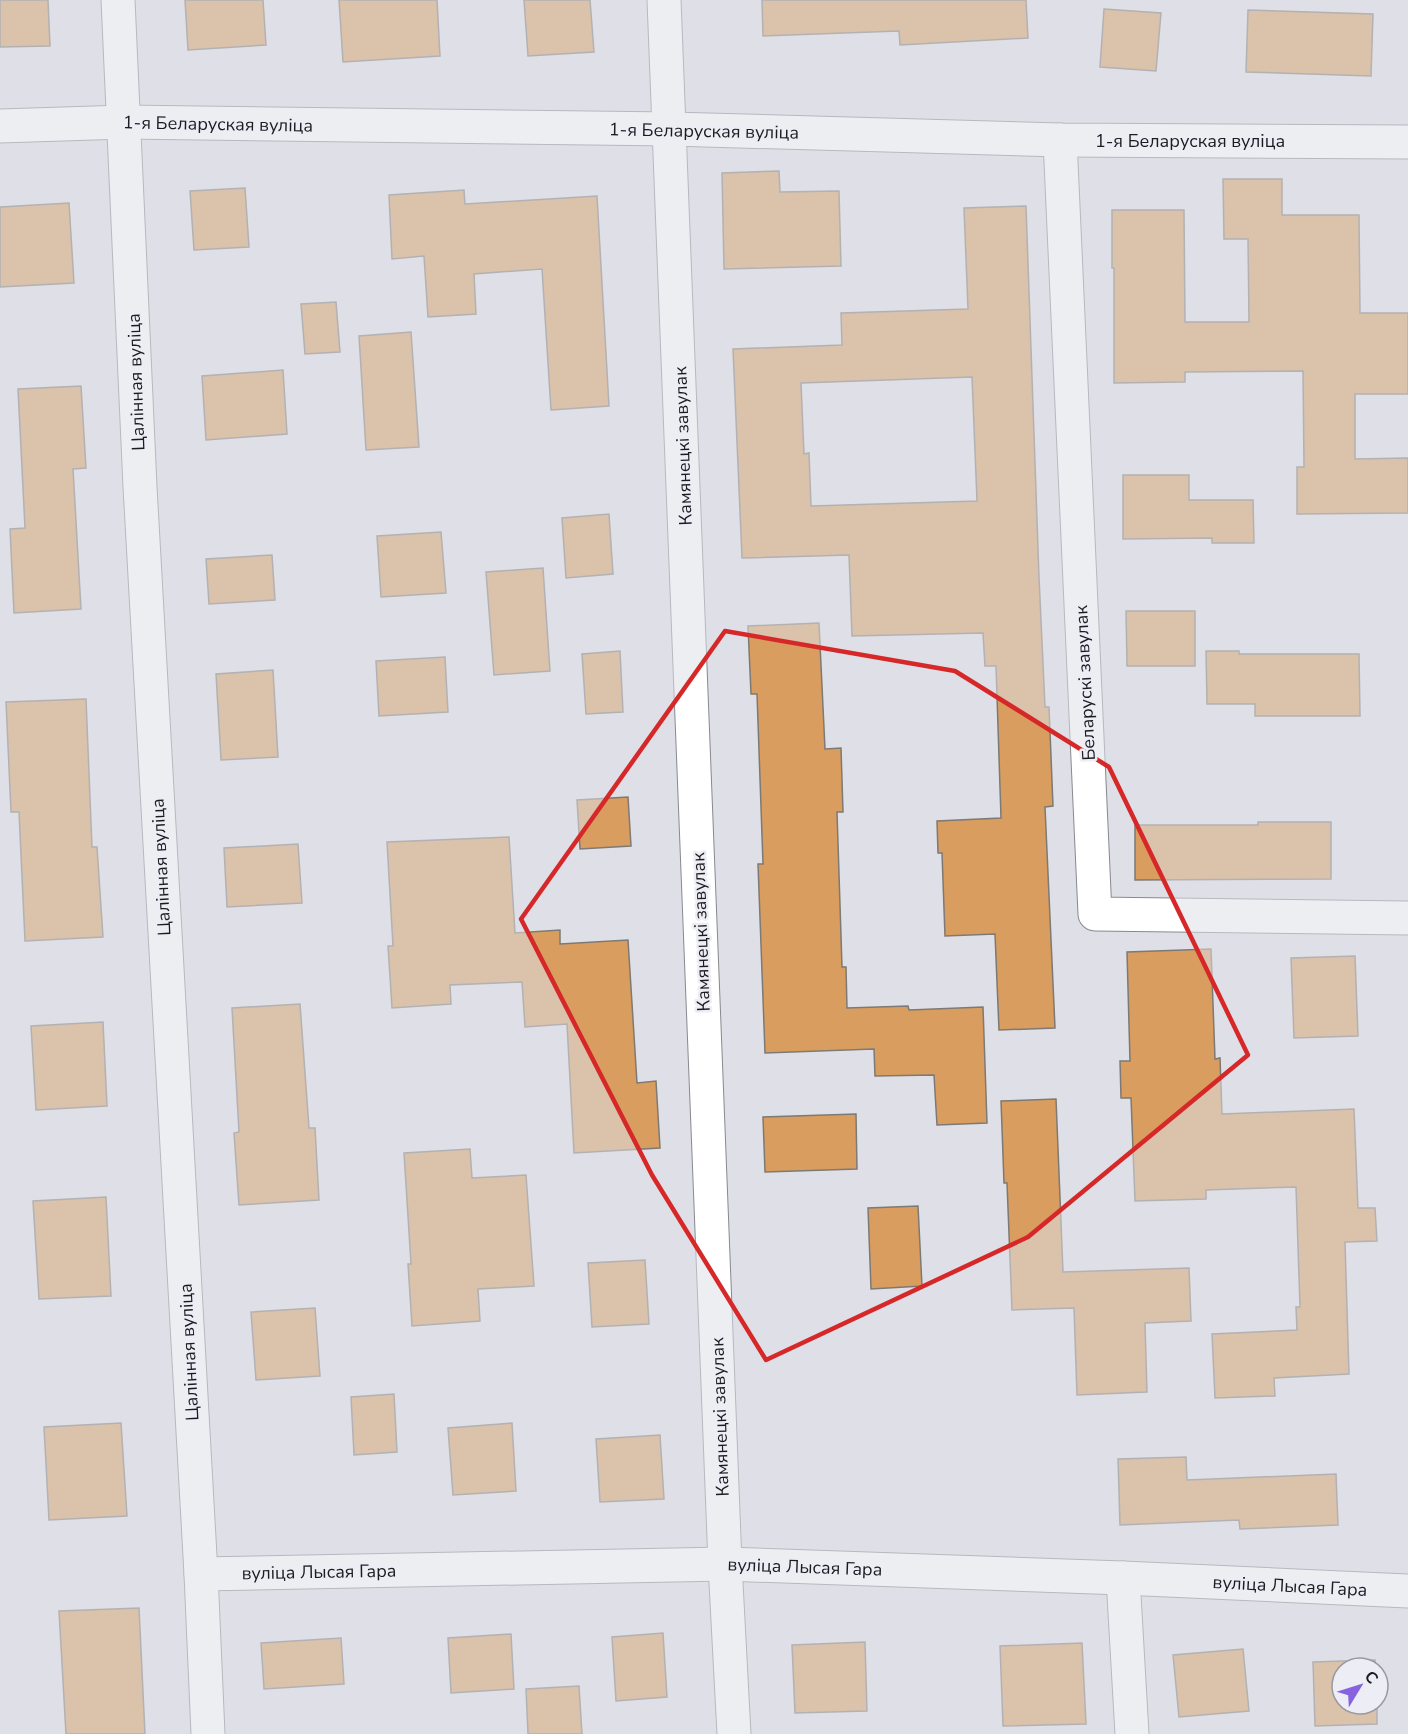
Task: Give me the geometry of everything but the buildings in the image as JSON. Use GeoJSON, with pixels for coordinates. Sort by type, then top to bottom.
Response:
{"type":"FeatureCollection","features":[{"type":"Feature","properties":{"kind":"street","name":"Цалінная вуліца"},"geometry":{"type":"LineString","coordinates":[[118,0],[141,499],[208,1734]]}},
{"type":"Feature","properties":{"kind":"street","name":"Камянецкі завулак"},"geometry":{"type":"LineString","coordinates":[[664,0],[725,1564],[734,1734]]}},
{"type":"Feature","properties":{"kind":"street","name":"1-я Беларуская вуліца"},"geometry":{"type":"LineString","coordinates":[[0,126],[125,122],[670,129],[1060,140],[1408,142]]}},
{"type":"Feature","properties":{"kind":"street","name":"Беларускі завулак"},"geometry":{"type":"LineString","coordinates":[[1060,140],[1095,914],[1408,918]]}},
{"type":"Feature","properties":{"kind":"street","name":"вуліца Лысая Гара"},"geometry":{"type":"LineString","coordinates":[[201,1574],[725,1564],[1123,1578],[1408,1592]]}},
{"type":"Feature","properties":{"kind":"street"},"geometry":{"type":"LineString","coordinates":[[1123,1578],[1132,1734]]}},
{"type":"Feature","properties":{"kind":"highlighted area"},"geometry":{"type":"Polygon","coordinates":[[[725,631],[955,671],[1109,767],[1248,1055],[1028,1237],[766,1360],[652,1175],[521,919],[725,631]]]}}]}
